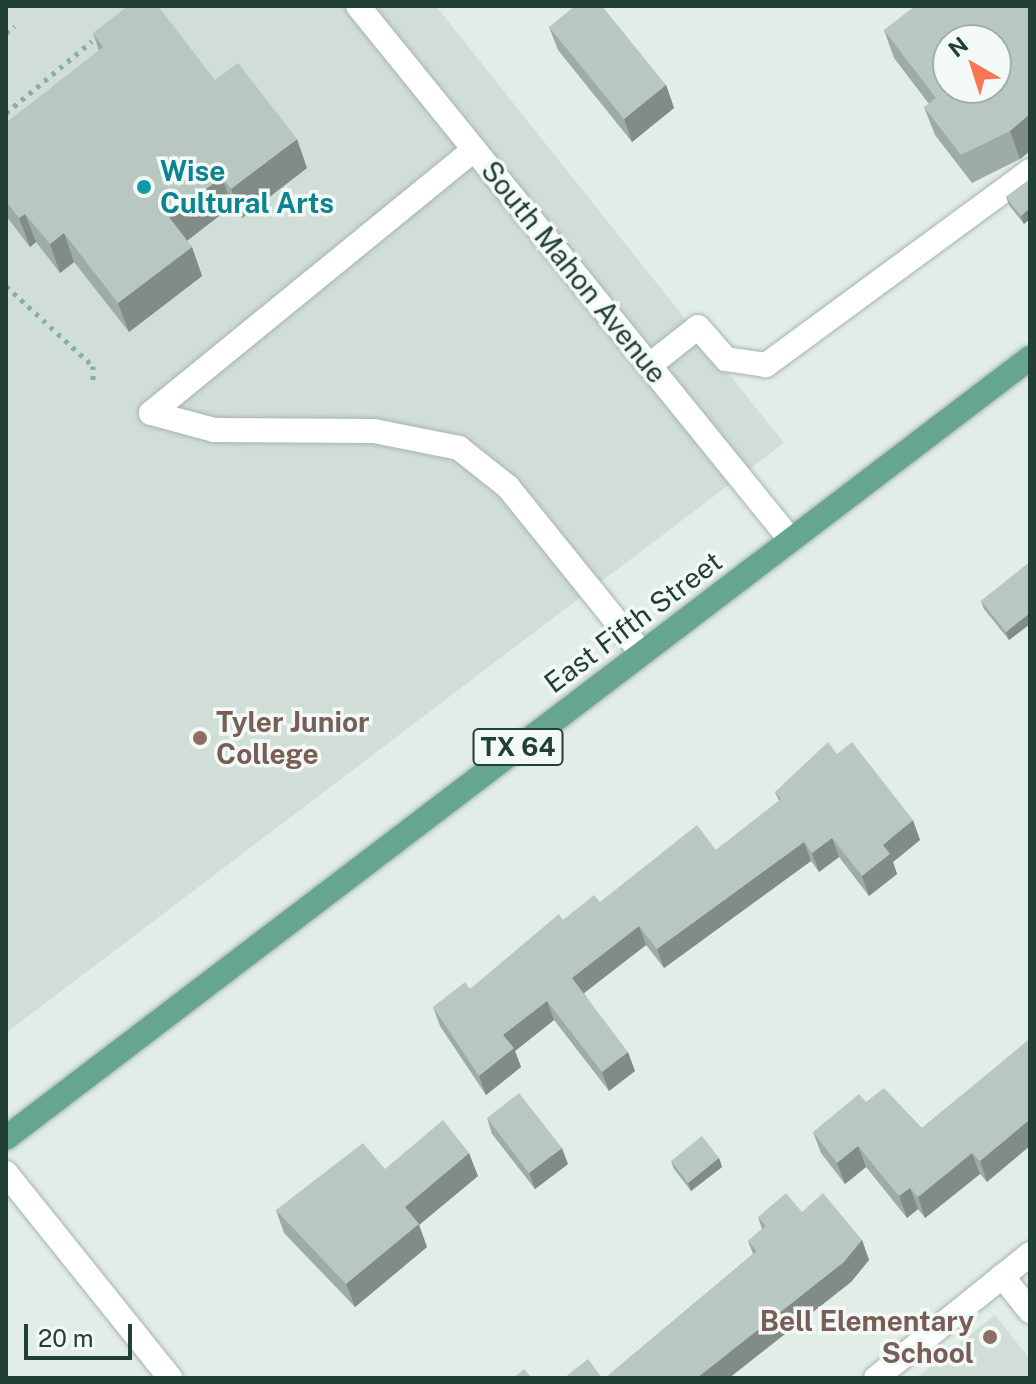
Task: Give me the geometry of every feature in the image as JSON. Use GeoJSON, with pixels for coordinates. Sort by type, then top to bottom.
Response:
{"type":"FeatureCollection","features":[{"type":"Feature","properties":{"kind":"main road","name":"East Fifth Street"},"geometry":{"type":"LineString","coordinates":[[6,1138],[1030,358]]}},
{"type":"Feature","properties":{"kind":"street","name":"South Mahon Avenue"},"geometry":{"type":"LineString","coordinates":[[358,6],[790,539]]}},
{"type":"Feature","properties":{"kind":"street"},"geometry":{"type":"LineString","coordinates":[[474,150],[151,413],[214,430],[374,431],[459,448],[508,487],[642,653]]}},
{"type":"Feature","properties":{"kind":"street"},"geometry":{"type":"LineString","coordinates":[[650,365],[698,327],[726,359],[766,365],[1030,171]]}},
{"type":"Feature","properties":{"kind":"street"},"geometry":{"type":"LineString","coordinates":[[6,1173],[170,1378]]}},
{"type":"Feature","properties":{"kind":"street"},"geometry":{"type":"LineString","coordinates":[[876,1378],[1030,1254]]}},
{"type":"Feature","properties":{"kind":"street"},"geometry":{"type":"LineString","coordinates":[[1002,1276],[1030,1311]]}},
{"type":"Feature","properties":{"kind":"path"},"geometry":{"type":"LineString","coordinates":[[6,33],[15,26]]}},
{"type":"Feature","properties":{"kind":"path"},"geometry":{"type":"LineString","coordinates":[[6,113],[92,41]]}},
{"type":"Feature","properties":{"kind":"path"},"geometry":{"type":"LineString","coordinates":[[6,286],[93,366],[93,380]]}},
{"type":"Feature","properties":{"kind":"shaded area","name":"Tyler Junior College"},"geometry":{"type":"Polygon","coordinates":[[[6,6],[436,6],[784,443],[6,1033],[6,6]]]}},
{"type":"Feature","properties":{"kind":"shaded area","name":"Bell Elementary School"},"geometry":{"type":"Polygon","coordinates":[[[995,1315],[1030,1359],[1030,1378],[916,1378],[995,1315]]]}},
{"type":"Feature","properties":{"kind":"building","name":"Wise Cultural Arts"},"geometry":{"type":"Polygon","coordinates":[[[128,6],[158,6],[215,80],[238,63],[297,139],[231,189],[222,177],[169,217],[192,247],[118,303],[64,233],[50,244],[25,214],[19,218],[6,201],[6,123],[103,47],[93,33],[128,6]]]}},
{"type":"Feature","properties":{"kind":"building"},"geometry":{"type":"Polygon","coordinates":[[[575,6],[602,6],[666,85],[624,119],[549,27],[575,6]]]}},
{"type":"Feature","properties":{"kind":"building"},"geometry":{"type":"Polygon","coordinates":[[[915,6],[1030,6],[1030,114],[1010,131],[961,155],[924,107],[932,101],[932,104],[1012,104],[1012,24],[932,24],[932,93],[884,30],[915,6]]]}},
{"type":"Feature","properties":{"kind":"building"},"geometry":{"type":"Polygon","coordinates":[[[1030,179],[1030,208],[1021,216],[1006,197],[1030,179]]]}},
{"type":"Feature","properties":{"kind":"building"},"geometry":{"type":"Polygon","coordinates":[[[1030,562],[1030,613],[1006,632],[981,601],[1030,562]]]}},
{"type":"Feature","properties":{"kind":"building"},"geometry":{"type":"Polygon","coordinates":[[[828,742],[837,754],[852,742],[913,820],[883,845],[890,854],[862,876],[832,838],[812,853],[804,842],[657,949],[639,926],[572,978],[628,1052],[602,1072],[547,1001],[503,1035],[514,1048],[479,1076],[433,1007],[465,982],[470,989],[559,914],[563,920],[594,895],[600,902],[697,825],[716,850],[781,799],[775,792],[828,742]]]}},
{"type":"Feature","properties":{"kind":"building"},"geometry":{"type":"Polygon","coordinates":[[[1030,1039],[1030,1119],[980,1161],[972,1153],[918,1197],[910,1188],[899,1196],[858,1146],[837,1163],[813,1132],[859,1094],[866,1102],[884,1088],[922,1128],[1030,1039]]]}},
{"type":"Feature","properties":{"kind":"building"},"geometry":{"type":"Polygon","coordinates":[[[519,1093],[562,1148],[529,1173],[487,1118],[519,1093]]]}},
{"type":"Feature","properties":{"kind":"building"},"geometry":{"type":"Polygon","coordinates":[[[443,1120],[469,1153],[405,1207],[419,1224],[346,1284],[276,1210],[363,1143],[385,1169],[443,1120]]]}},
{"type":"Feature","properties":{"kind":"building"},"geometry":{"type":"Polygon","coordinates":[[[702,1136],[719,1158],[688,1183],[671,1161],[702,1136]]]}},
{"type":"Feature","properties":{"kind":"building"},"geometry":{"type":"Polygon","coordinates":[[[786,1193],[802,1212],[823,1193],[862,1240],[844,1262],[697,1378],[605,1378],[757,1251],[748,1241],[766,1226],[758,1217],[786,1193]]]}},
{"type":"Feature","properties":{"kind":"building"},"geometry":{"type":"Polygon","coordinates":[[[588,1359],[602,1378],[564,1378],[588,1359]]]}},
{"type":"Feature","properties":{"kind":"building"},"geometry":{"type":"Polygon","coordinates":[[[524,1369],[532,1378],[513,1378],[524,1369]]]}},
{"type":"Feature","properties":{"kind":"place","name":"Wise Cultural Arts"},"geometry":{"type":"Point","coordinates":[144,187]}},
{"type":"Feature","properties":{"kind":"place","name":"Tyler Junior College"},"geometry":{"type":"Point","coordinates":[200,738]}},
{"type":"Feature","properties":{"kind":"place","name":"Bell Elementary School"},"geometry":{"type":"Point","coordinates":[990,1337]}}]}
